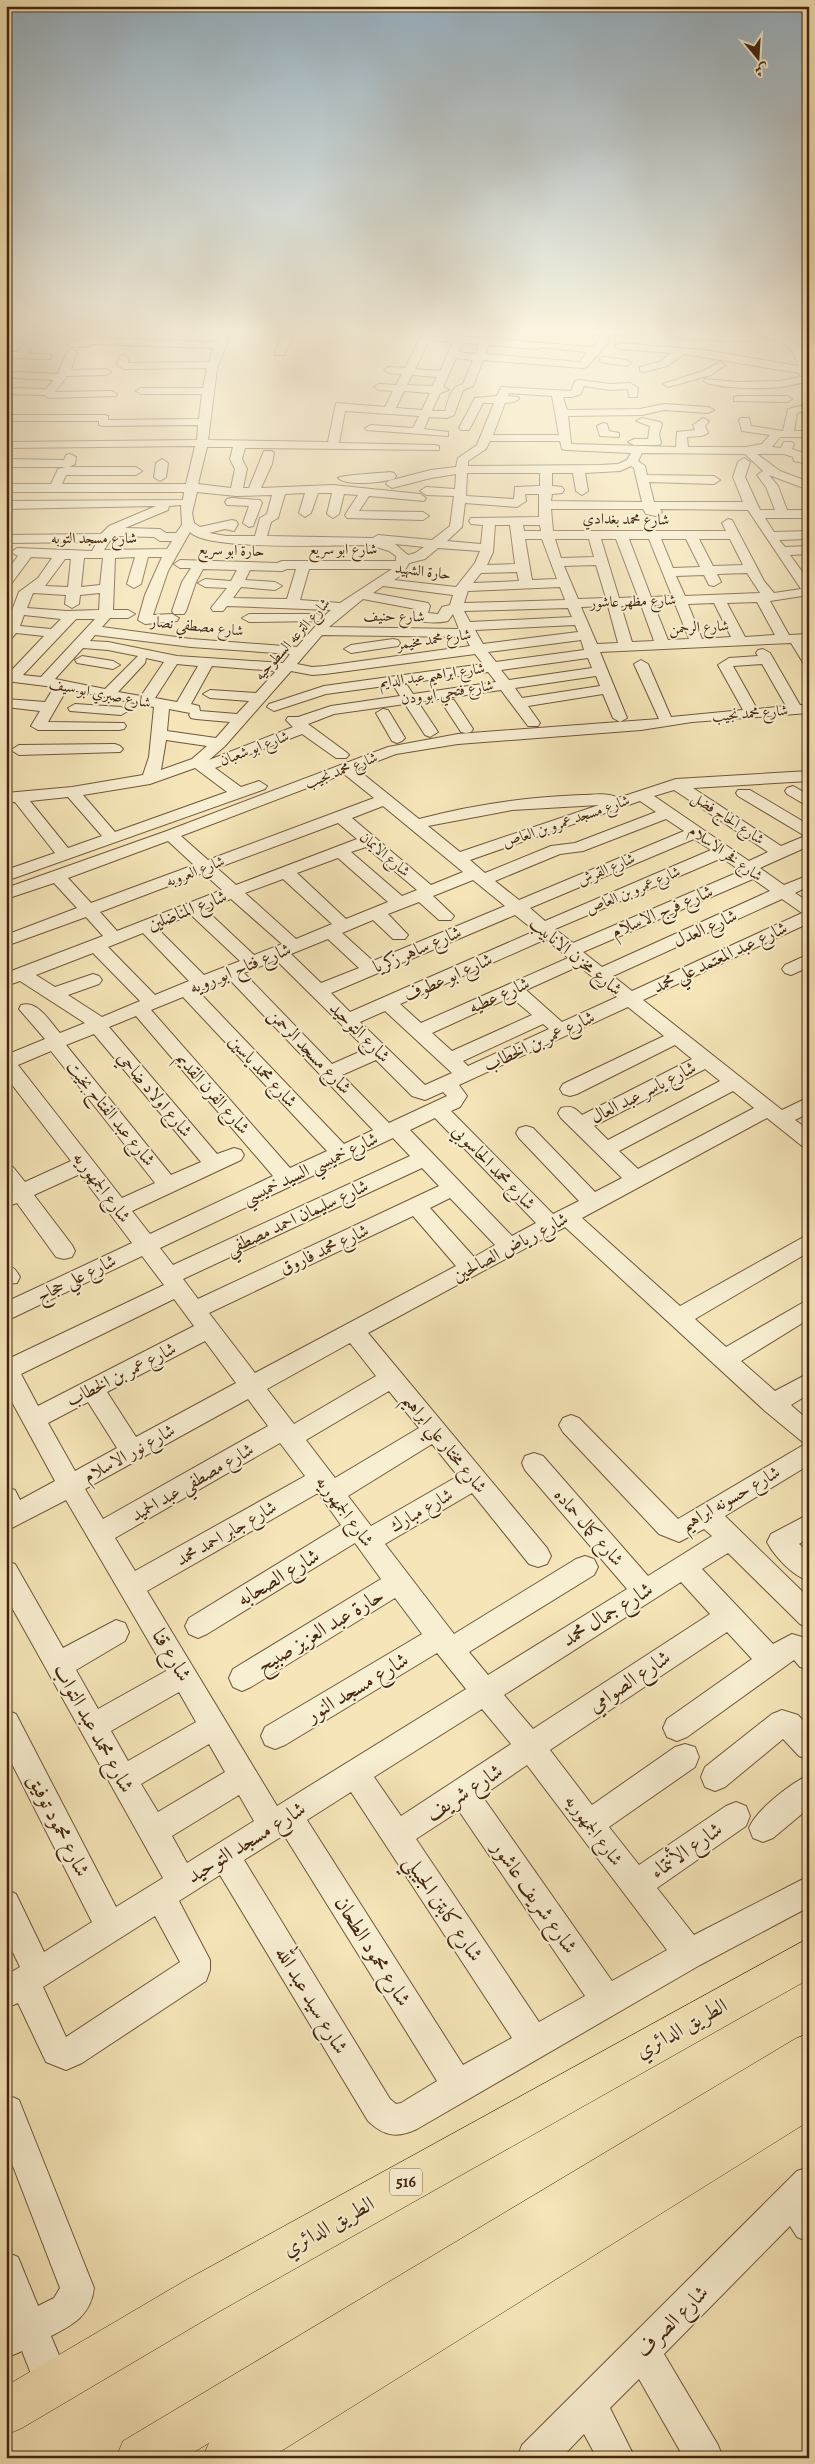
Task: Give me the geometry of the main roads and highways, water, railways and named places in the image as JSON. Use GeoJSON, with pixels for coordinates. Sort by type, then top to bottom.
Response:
{"type":"FeatureCollection","features":[{"type":"Feature","properties":{"kind":"highway","name":"الطريق الدائري"},"geometry":{"type":"LineString","coordinates":[[6,2412],[204,2295],[809,1957]]}},
{"type":"Feature","properties":{"kind":"highway"},"geometry":{"type":"LineString","coordinates":[[140,2458],[809,2052]]}},
{"type":"Feature","properties":{"kind":"highway"},"geometry":{"type":"LineString","coordinates":[[226,2458],[809,2098]]}}]}
